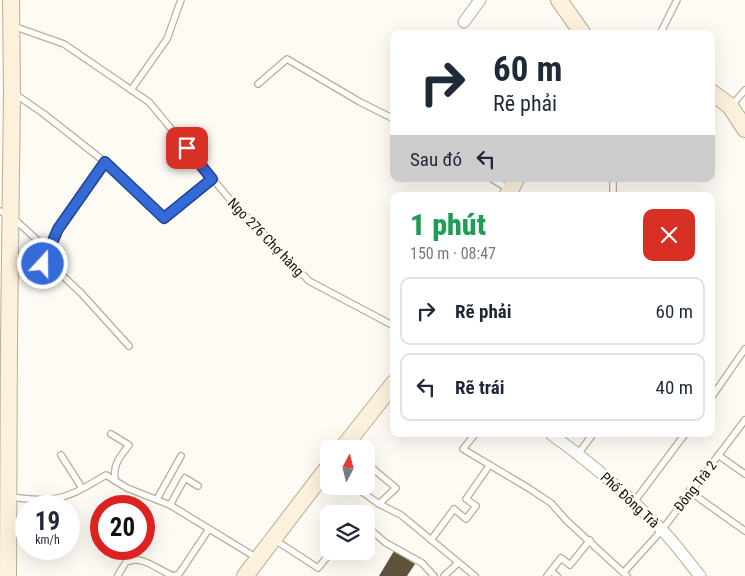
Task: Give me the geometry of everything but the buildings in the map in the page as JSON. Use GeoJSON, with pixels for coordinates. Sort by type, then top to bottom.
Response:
{"type":"FeatureCollection","features":[{"type":"Feature","properties":{"kind":"main road"},"geometry":{"type":"LineString","coordinates":[[8,576],[5,214],[12,91],[10,0]]}},
{"type":"Feature","properties":{"kind":"main road"},"geometry":{"type":"LineString","coordinates":[[559,0],[580,30]]}},
{"type":"Feature","properties":{"kind":"main road"},"geometry":{"type":"LineString","coordinates":[[715,95],[730,106],[745,128]]}},
{"type":"Feature","properties":{"kind":"main road"},"geometry":{"type":"LineString","coordinates":[[351,440],[390,388]]}},
{"type":"Feature","properties":{"kind":"main road"},"geometry":{"type":"LineString","coordinates":[[245,576],[320,477]]}},
{"type":"Feature","properties":{"kind":"street"},"geometry":{"type":"LineString","coordinates":[[464,22],[480,0]]}},
{"type":"Feature","properties":{"kind":"street","name":"Phố Đông Trà"},"geometry":{"type":"LineString","coordinates":[[555,437],[578,454],[634,503],[662,530],[700,576]]}},
{"type":"Feature","properties":{"kind":"lane"},"geometry":{"type":"LineString","coordinates":[[131,90],[167,39],[181,0]]}},
{"type":"Feature","properties":{"kind":"lane"},"geometry":{"type":"LineString","coordinates":[[662,30],[676,0]]}},
{"type":"Feature","properties":{"kind":"lane","name":"Ngo 276 Chợ hàng"},"geometry":{"type":"LineString","coordinates":[[11,26],[64,44],[149,102],[227,196],[309,281],[390,324]]}},
{"type":"Feature","properties":{"kind":"lane"},"geometry":{"type":"LineString","coordinates":[[258,84],[287,59],[360,102],[390,117]]}},
{"type":"Feature","properties":{"kind":"lane"},"geometry":{"type":"LineString","coordinates":[[730,106],[745,90]]}},
{"type":"Feature","properties":{"kind":"lane"},"geometry":{"type":"LineString","coordinates":[[12,91],[105,162],[164,218],[212,179]]}},
{"type":"Feature","properties":{"kind":"lane"},"geometry":{"type":"LineString","coordinates":[[105,162],[58,229],[43,264],[64,277],[81,293],[128,346]]}},
{"type":"Feature","properties":{"kind":"lane"},"geometry":{"type":"LineString","coordinates":[[498,182],[511,188]]}},
{"type":"Feature","properties":{"kind":"lane"},"geometry":{"type":"LineString","coordinates":[[5,214],[48,250]]}},
{"type":"Feature","properties":{"kind":"lane"},"geometry":{"type":"LineString","coordinates":[[715,392],[745,348]]}},
{"type":"Feature","properties":{"kind":"lane","name":"Đông Trà 2"},"geometry":{"type":"LineString","coordinates":[[625,574],[662,530],[745,420]]}},
{"type":"Feature","properties":{"kind":"lane"},"geometry":{"type":"LineString","coordinates":[[111,434],[129,445],[114,468],[115,481]]}},
{"type":"Feature","properties":{"kind":"lane"},"geometry":{"type":"LineString","coordinates":[[473,437],[463,450],[530,488],[551,503],[568,522],[590,540],[625,574]]}},
{"type":"Feature","properties":{"kind":"lane"},"geometry":{"type":"LineString","coordinates":[[578,454],[592,437]]}},
{"type":"Feature","properties":{"kind":"lane"},"geometry":{"type":"LineString","coordinates":[[634,503],[683,437]]}},
{"type":"Feature","properties":{"kind":"lane"},"geometry":{"type":"LineString","coordinates":[[718,455],[745,474]]}},
{"type":"Feature","properties":{"kind":"lane"},"geometry":{"type":"LineString","coordinates":[[61,456],[82,488]]}},
{"type":"Feature","properties":{"kind":"lane"},"geometry":{"type":"LineString","coordinates":[[157,499],[181,456]]}},
{"type":"Feature","properties":{"kind":"lane"},"geometry":{"type":"LineString","coordinates":[[431,540],[454,509],[466,520],[476,506],[466,498],[489,466]]}},
{"type":"Feature","properties":{"kind":"lane"},"geometry":{"type":"LineString","coordinates":[[375,470],[396,488],[379,504]]}},
{"type":"Feature","properties":{"kind":"lane"},"geometry":{"type":"LineString","coordinates":[[8,497],[54,499],[82,488],[106,475],[127,488],[170,505],[258,559]]}},
{"type":"Feature","properties":{"kind":"lane"},"geometry":{"type":"LineString","coordinates":[[170,505],[186,478],[198,486]]}},
{"type":"Feature","properties":{"kind":"lane"},"geometry":{"type":"LineString","coordinates":[[690,492],[745,531]]}},
{"type":"Feature","properties":{"kind":"lane"},"geometry":{"type":"LineString","coordinates":[[366,495],[379,504],[401,515],[475,576]]}},
{"type":"Feature","properties":{"kind":"lane"},"geometry":{"type":"LineString","coordinates":[[118,576],[126,562],[136,560],[150,564],[174,576],[179,574],[209,529]]}},
{"type":"Feature","properties":{"kind":"lane"},"geometry":{"type":"LineString","coordinates":[[375,534],[386,543],[422,563],[434,576]]}},
{"type":"Feature","properties":{"kind":"lane"},"geometry":{"type":"LineString","coordinates":[[273,538],[318,568],[325,560]]}},
{"type":"Feature","properties":{"kind":"lane"},"geometry":{"type":"LineString","coordinates":[[558,576],[549,573],[561,558],[570,565],[590,540]]}},
{"type":"Feature","properties":{"kind":"lane"},"geometry":{"type":"LineString","coordinates":[[444,576],[458,563]]}},
{"type":"Feature","properties":{"kind":"route"},"geometry":{"type":"LineString","coordinates":[[43,264],[58,229],[82,192],[105,162],[164,218],[212,179],[187,148]]}}]}
